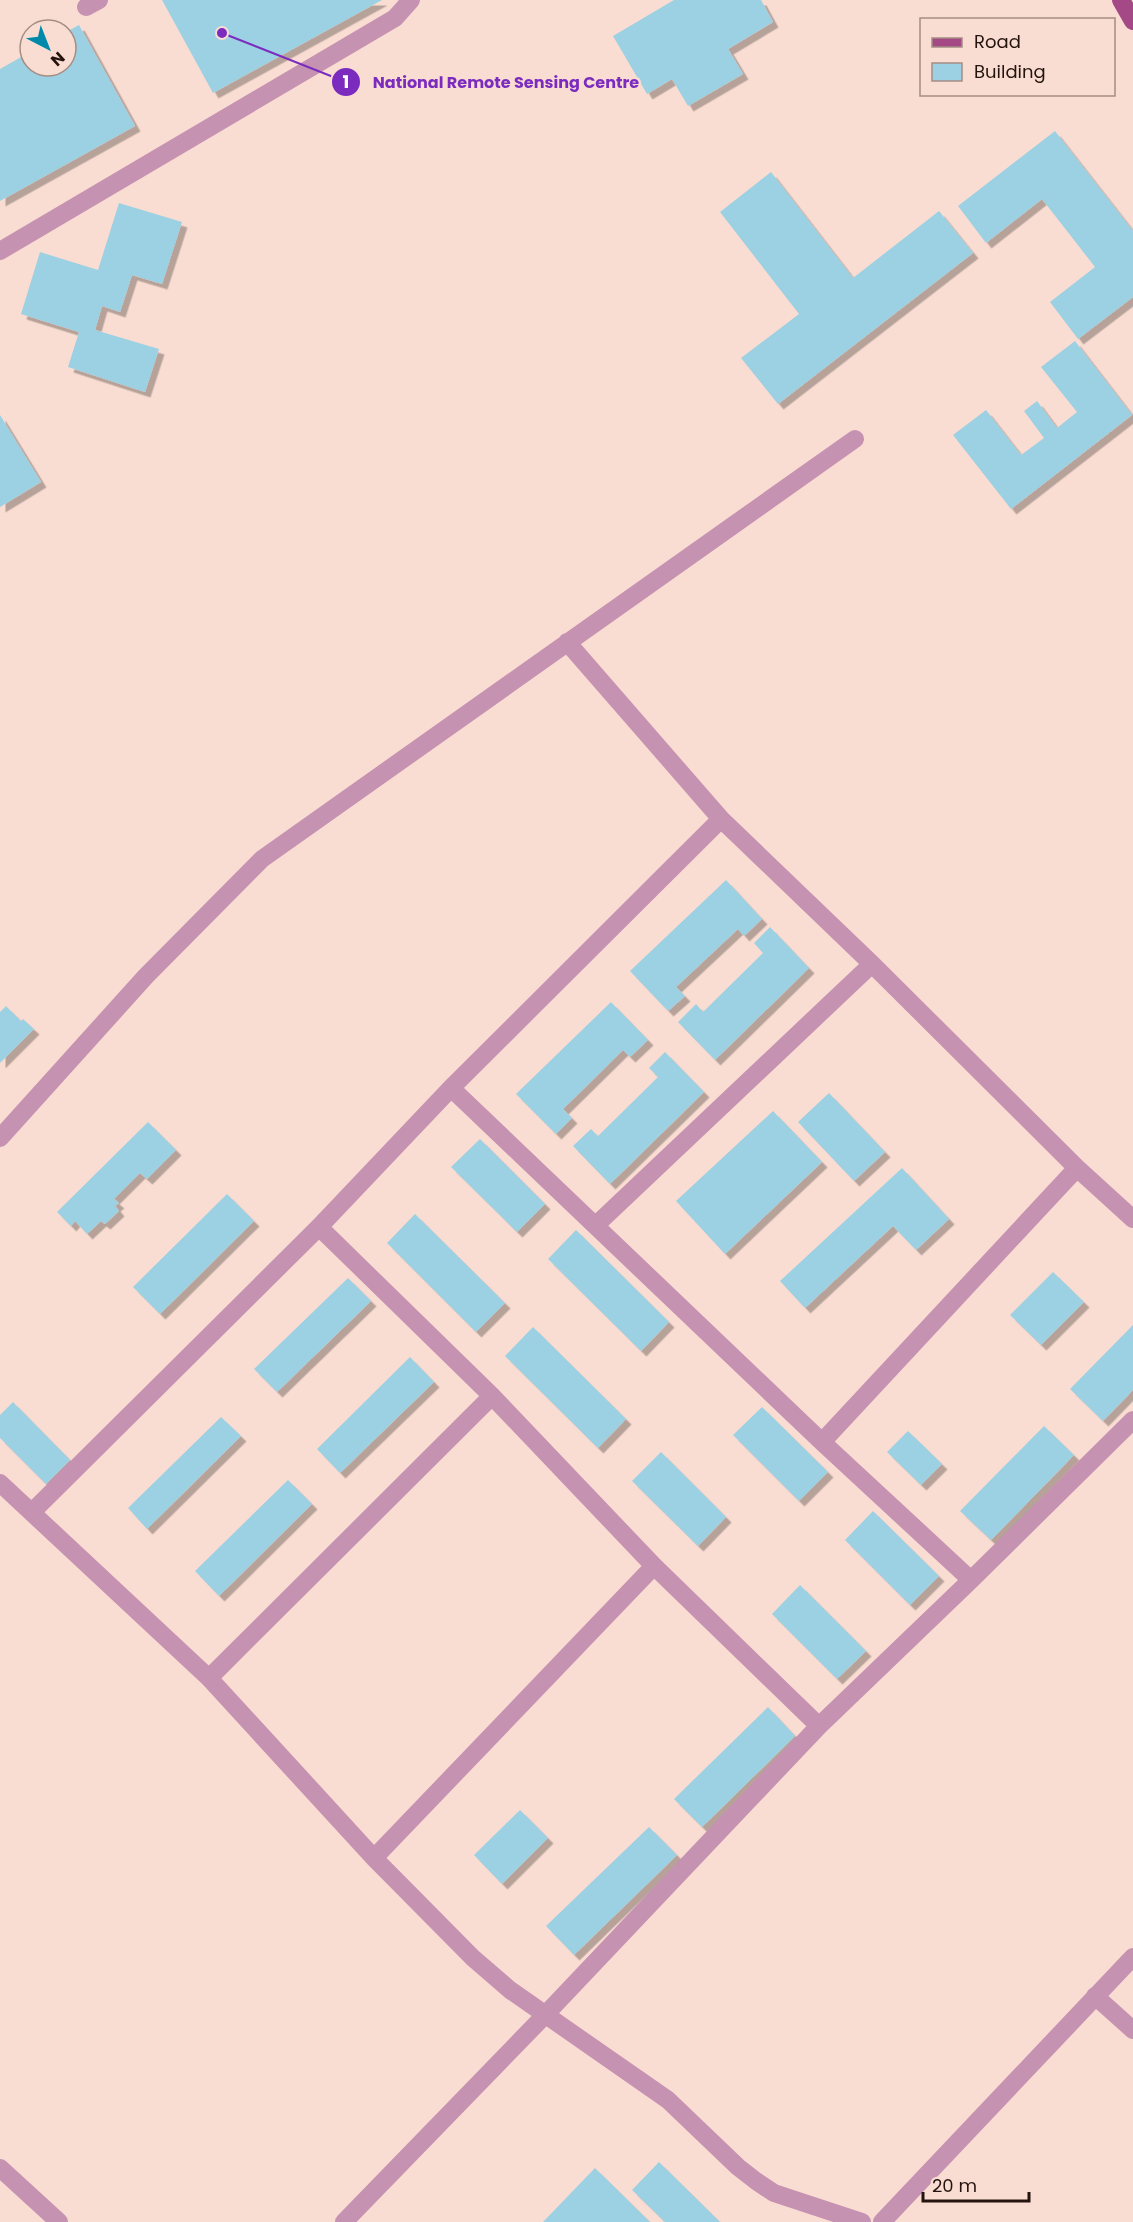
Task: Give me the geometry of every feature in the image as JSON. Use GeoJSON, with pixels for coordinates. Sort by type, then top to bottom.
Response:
{"type":"FeatureCollection","features":[{"type":"Feature","properties":{"kind":"main road"},"geometry":{"type":"LineString","coordinates":[[1121,0],[1133,21]]}},
{"type":"Feature","properties":{"kind":"lane"},"geometry":{"type":"LineString","coordinates":[[0,251],[394,18],[411,0]]}},
{"type":"Feature","properties":{"kind":"lane"},"geometry":{"type":"LineString","coordinates":[[0,1138],[146,976],[262,859],[855,439]]}},
{"type":"Feature","properties":{"kind":"lane"},"geometry":{"type":"LineString","coordinates":[[567,642],[721,819],[872,964],[1077,1168],[1133,1219]]}},
{"type":"Feature","properties":{"kind":"lane"},"geometry":{"type":"LineString","coordinates":[[32,1512],[319,1227],[452,1088],[721,819]]}},
{"type":"Feature","properties":{"kind":"lane"},"geometry":{"type":"LineString","coordinates":[[596,1225],[872,964]]}},
{"type":"Feature","properties":{"kind":"lane"},"geometry":{"type":"LineString","coordinates":[[452,1088],[822,1442],[971,1580]]}},
{"type":"Feature","properties":{"kind":"lane"},"geometry":{"type":"LineString","coordinates":[[822,1442],[1077,1168]]}},
{"type":"Feature","properties":{"kind":"lane"},"geometry":{"type":"LineString","coordinates":[[319,1227],[492,1396],[654,1566],[819,1726]]}},
{"type":"Feature","properties":{"kind":"lane"},"geometry":{"type":"LineString","coordinates":[[208,1678],[492,1396]]}},
{"type":"Feature","properties":{"kind":"lane"},"geometry":{"type":"LineString","coordinates":[[344,2222],[819,1726],[1133,1420]]}},
{"type":"Feature","properties":{"kind":"lane"},"geometry":{"type":"LineString","coordinates":[[0,1483],[208,1678],[374,1858],[473,1958],[510,1990],[668,2100],[738,2167],[774,2193],[862,2222]]}},
{"type":"Feature","properties":{"kind":"lane"},"geometry":{"type":"LineString","coordinates":[[374,1858],[654,1566]]}},
{"type":"Feature","properties":{"kind":"lane"},"geometry":{"type":"LineString","coordinates":[[882,2222],[1133,1957]]}},
{"type":"Feature","properties":{"kind":"lane"},"geometry":{"type":"LineString","coordinates":[[1095,1996],[1133,2030]]}},
{"type":"Feature","properties":{"kind":"lane"},"geometry":{"type":"LineString","coordinates":[[0,2168],[59,2222]]}},
{"type":"Feature","properties":{"kind":"building"},"geometry":{"type":"Polygon","coordinates":[[[162,0],[382,0],[213,93],[162,0]]]}},
{"type":"Feature","properties":{"kind":"building"},"geometry":{"type":"Polygon","coordinates":[[[674,0],[761,0],[773,22],[728,49],[743,74],[688,106],[672,79],[647,94],[613,36],[674,0]]]}},
{"type":"Feature","properties":{"kind":"building"},"geometry":{"type":"Polygon","coordinates":[[[78,26],[135,126],[0,201],[0,69],[18,59],[18,78],[78,78],[78,26]]]}},
{"type":"Feature","properties":{"kind":"building"},"geometry":{"type":"Polygon","coordinates":[[[1055,131],[1133,231],[1133,297],[1078,339],[1050,302],[1095,267],[1042,199],[986,243],[958,206],[1055,131]]]}},
{"type":"Feature","properties":{"kind":"building"},"geometry":{"type":"Polygon","coordinates":[[[771,172],[853,278],[939,211],[973,253],[778,404],[741,358],[799,314],[720,212],[771,172]]]}},
{"type":"Feature","properties":{"kind":"building"},"geometry":{"type":"Polygon","coordinates":[[[119,203],[182,222],[162,284],[132,275],[120,312],[102,306],[95,330],[159,349],[145,392],[68,367],[79,332],[21,314],[40,252],[98,270],[119,203]]]}},
{"type":"Feature","properties":{"kind":"building"},"geometry":{"type":"Polygon","coordinates":[[[1075,341],[1132,415],[1011,509],[953,435],[986,410],[1021,455],[1044,438],[1024,411],[1037,401],[1057,428],[1077,412],[1041,367],[1075,341]]]}},
{"type":"Feature","properties":{"kind":"building"},"geometry":{"type":"Polygon","coordinates":[[[0,415],[41,482],[0,507],[0,415]]]}},
{"type":"Feature","properties":{"kind":"building"},"geometry":{"type":"Polygon","coordinates":[[[726,880],[762,919],[744,936],[738,929],[676,987],[685,996],[668,1011],[630,971],[726,880]]]}},
{"type":"Feature","properties":{"kind":"building"},"geometry":{"type":"Polygon","coordinates":[[[770,927],[809,968],[715,1060],[678,1022],[696,1004],[703,1012],[763,953],[754,943],[770,927]]]}},
{"type":"Feature","properties":{"kind":"building"},"geometry":{"type":"Polygon","coordinates":[[[611,1002],[648,1040],[630,1057],[623,1050],[563,1109],[572,1118],[556,1134],[516,1094],[611,1002]]]}},
{"type":"Feature","properties":{"kind":"building"},"geometry":{"type":"Polygon","coordinates":[[[6,1006],[21,1021],[23,1019],[34,1029],[0,1063],[0,1012],[6,1006]]]}},
{"type":"Feature","properties":{"kind":"building"},"geometry":{"type":"Polygon","coordinates":[[[665,1052],[704,1092],[610,1184],[573,1146],[591,1129],[598,1136],[658,1077],[649,1068],[665,1052]]]}},
{"type":"Feature","properties":{"kind":"building"},"geometry":{"type":"Polygon","coordinates":[[[829,1093],[885,1152],[854,1181],[798,1122],[829,1093]]]}},
{"type":"Feature","properties":{"kind":"building"},"geometry":{"type":"Polygon","coordinates":[[[773,1111],[822,1162],[725,1254],[676,1201],[773,1111]]]}},
{"type":"Feature","properties":{"kind":"building"},"geometry":{"type":"Polygon","coordinates":[[[148,1122],[176,1150],[147,1179],[140,1173],[114,1199],[119,1203],[115,1206],[119,1211],[105,1224],[101,1221],[87,1234],[75,1221],[71,1226],[57,1212],[148,1122]]]}},
{"type":"Feature","properties":{"kind":"building"},"geometry":{"type":"Polygon","coordinates":[[[480,1139],[545,1204],[517,1232],[451,1167],[480,1139]]]}},
{"type":"Feature","properties":{"kind":"building"},"geometry":{"type":"Polygon","coordinates":[[[902,1168],[949,1219],[916,1250],[893,1226],[805,1308],[780,1281],[902,1168]]]}},
{"type":"Feature","properties":{"kind":"building"},"geometry":{"type":"Polygon","coordinates":[[[227,1194],[254,1221],[160,1314],[133,1287],[227,1194]]]}},
{"type":"Feature","properties":{"kind":"building"},"geometry":{"type":"Polygon","coordinates":[[[415,1214],[505,1303],[476,1332],[387,1243],[415,1214]]]}},
{"type":"Feature","properties":{"kind":"building"},"geometry":{"type":"Polygon","coordinates":[[[576,1230],[669,1322],[641,1351],[548,1259],[576,1230]]]}},
{"type":"Feature","properties":{"kind":"building"},"geometry":{"type":"Polygon","coordinates":[[[1053,1272],[1084,1302],[1041,1345],[1010,1315],[1053,1272]]]}},
{"type":"Feature","properties":{"kind":"building"},"geometry":{"type":"Polygon","coordinates":[[[348,1278],[371,1301],[277,1392],[254,1369],[348,1278]]]}},
{"type":"Feature","properties":{"kind":"building"},"geometry":{"type":"Polygon","coordinates":[[[1133,1325],[1133,1390],[1103,1421],[1070,1389],[1133,1325]]]}},
{"type":"Feature","properties":{"kind":"building"},"geometry":{"type":"Polygon","coordinates":[[[533,1327],[626,1419],[598,1448],[505,1356],[533,1327]]]}},
{"type":"Feature","properties":{"kind":"building"},"geometry":{"type":"Polygon","coordinates":[[[410,1357],[434,1382],[340,1473],[317,1449],[410,1357]]]}},
{"type":"Feature","properties":{"kind":"building"},"geometry":{"type":"Polygon","coordinates":[[[13,1402],[70,1460],[46,1484],[0,1438],[0,1415],[13,1402]]]}},
{"type":"Feature","properties":{"kind":"building"},"geometry":{"type":"Polygon","coordinates":[[[762,1407],[828,1472],[799,1501],[733,1435],[762,1407]]]}},
{"type":"Feature","properties":{"kind":"building"},"geometry":{"type":"Polygon","coordinates":[[[221,1417],[241,1436],[147,1529],[128,1508],[221,1417]]]}},
{"type":"Feature","properties":{"kind":"building"},"geometry":{"type":"Polygon","coordinates":[[[1044,1426],[1074,1455],[991,1540],[960,1511],[1044,1426]]]}},
{"type":"Feature","properties":{"kind":"building"},"geometry":{"type":"Polygon","coordinates":[[[908,1431],[942,1464],[921,1485],[887,1452],[908,1431]]]}},
{"type":"Feature","properties":{"kind":"building"},"geometry":{"type":"Polygon","coordinates":[[[661,1452],[726,1517],[698,1546],[632,1481],[661,1452]]]}},
{"type":"Feature","properties":{"kind":"building"},"geometry":{"type":"Polygon","coordinates":[[[288,1480],[312,1504],[219,1596],[195,1571],[288,1480]]]}},
{"type":"Feature","properties":{"kind":"building"},"geometry":{"type":"Polygon","coordinates":[[[873,1511],[939,1576],[910,1605],[845,1540],[873,1511]]]}},
{"type":"Feature","properties":{"kind":"building"},"geometry":{"type":"Polygon","coordinates":[[[800,1585],[866,1651],[837,1679],[772,1614],[800,1585]]]}},
{"type":"Feature","properties":{"kind":"building"},"geometry":{"type":"Polygon","coordinates":[[[768,1707],[795,1736],[702,1827],[674,1799],[768,1707]]]}},
{"type":"Feature","properties":{"kind":"building"},"geometry":{"type":"Polygon","coordinates":[[[520,1810],[548,1838],[502,1884],[474,1855],[520,1810]]]}},
{"type":"Feature","properties":{"kind":"building"},"geometry":{"type":"Polygon","coordinates":[[[649,1827],[677,1855],[574,1955],[546,1926],[649,1827]]]}},
{"type":"Feature","properties":{"kind":"building"},"geometry":{"type":"Polygon","coordinates":[[[659,2162],[720,2222],[665,2222],[632,2190],[659,2162]]]}},
{"type":"Feature","properties":{"kind":"building"},"geometry":{"type":"Polygon","coordinates":[[[595,2168],[650,2222],[543,2222],[595,2168]]]}},
{"type":"Feature","properties":{"kind":"place","name":"National Remote Sensing Centre"},"geometry":{"type":"Point","coordinates":[222,33]}}]}
